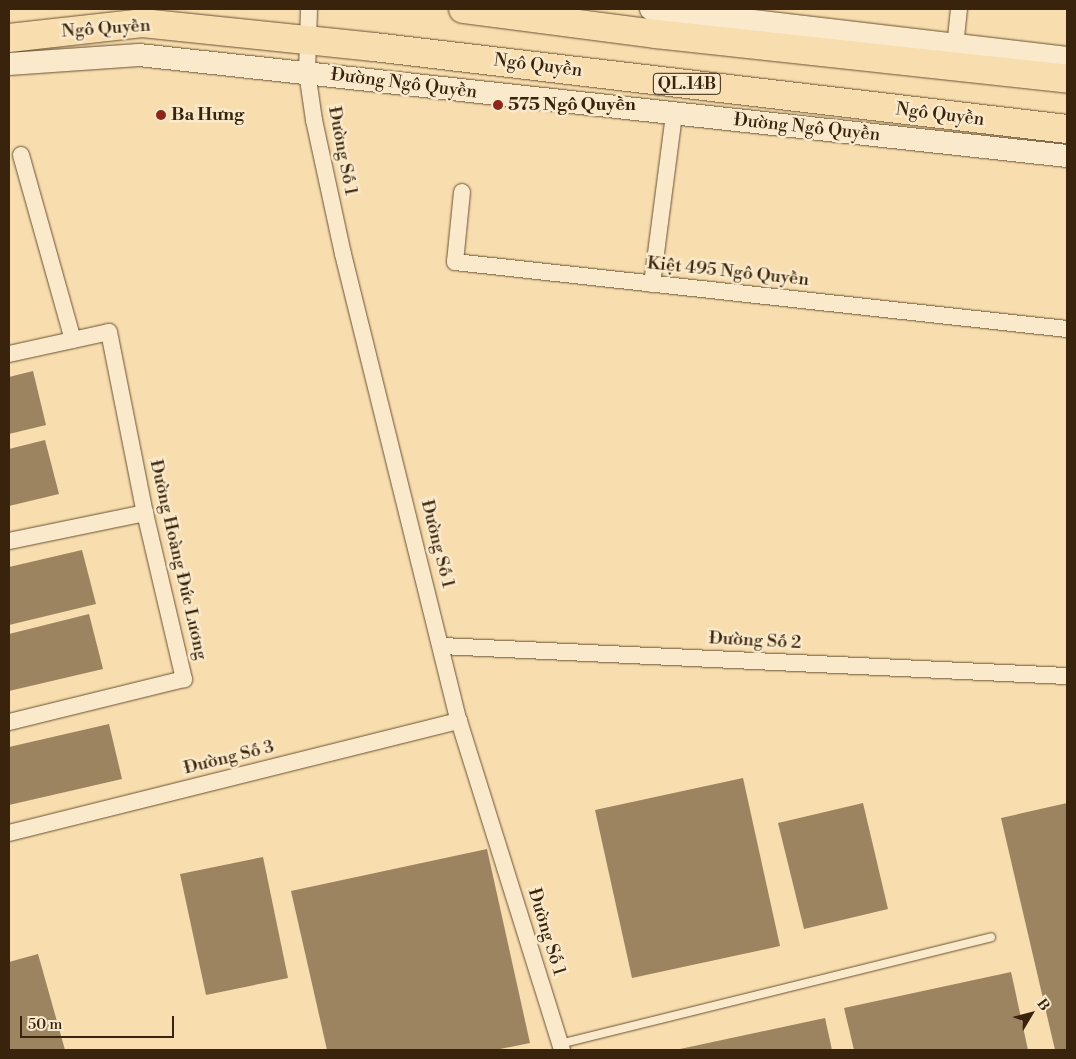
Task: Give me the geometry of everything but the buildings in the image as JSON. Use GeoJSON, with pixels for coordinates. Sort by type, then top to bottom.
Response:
{"type":"FeatureCollection","features":[{"type":"Feature","properties":{"kind":"highway"},"geometry":{"type":"LineString","coordinates":[[463,9],[664,35],[1067,79]]}},
{"type":"Feature","properties":{"kind":"highway","name":"Ngô Quyền"},"geometry":{"type":"LineString","coordinates":[[9,38],[142,23],[308,39],[1067,129]]}},
{"type":"Feature","properties":{"kind":"street","name":"Đường Số 1"},"geometry":{"type":"LineString","coordinates":[[309,9],[308,72],[314,120],[343,254],[442,646],[459,721],[561,1047]]}},
{"type":"Feature","properties":{"kind":"street"},"geometry":{"type":"LineString","coordinates":[[657,9],[1067,58]]}},
{"type":"Feature","properties":{"kind":"street"},"geometry":{"type":"LineString","coordinates":[[955,46],[959,9]]}},
{"type":"Feature","properties":{"kind":"street","name":"Đường Ngô Quyền"},"geometry":{"type":"LineString","coordinates":[[9,64],[139,55],[1067,156]]}},
{"type":"Feature","properties":{"kind":"street"},"geometry":{"type":"LineString","coordinates":[[652,284],[674,114]]}},
{"type":"Feature","properties":{"kind":"street"},"geometry":{"type":"LineString","coordinates":[[9,354],[73,340],[21,156]]}},
{"type":"Feature","properties":{"kind":"street","name":"Kiệt 495 Ngô Quyền"},"geometry":{"type":"LineString","coordinates":[[462,192],[456,262],[1067,329]]}},
{"type":"Feature","properties":{"kind":"street","name":"Đường Hoàng Đức Lương"},"geometry":{"type":"LineString","coordinates":[[9,722],[184,679],[145,513],[109,332],[73,340]]}},
{"type":"Feature","properties":{"kind":"street"},"geometry":{"type":"LineString","coordinates":[[9,540],[145,513]]}},
{"type":"Feature","properties":{"kind":"street","name":"Đường Số 2"},"geometry":{"type":"LineString","coordinates":[[442,646],[1067,676]]}},
{"type":"Feature","properties":{"kind":"street","name":"Đường Số 3"},"geometry":{"type":"LineString","coordinates":[[9,833],[459,721]]}},
{"type":"Feature","properties":{"kind":"lane"},"geometry":{"type":"LineString","coordinates":[[561,1047],[991,937]]}},
{"type":"Feature","properties":{"kind":"place","name":"575 Ngô Quyền"},"geometry":{"type":"Point","coordinates":[498,105]}},
{"type":"Feature","properties":{"kind":"place","name":"Ba Hưng"},"geometry":{"type":"Point","coordinates":[161,115]}}]}
